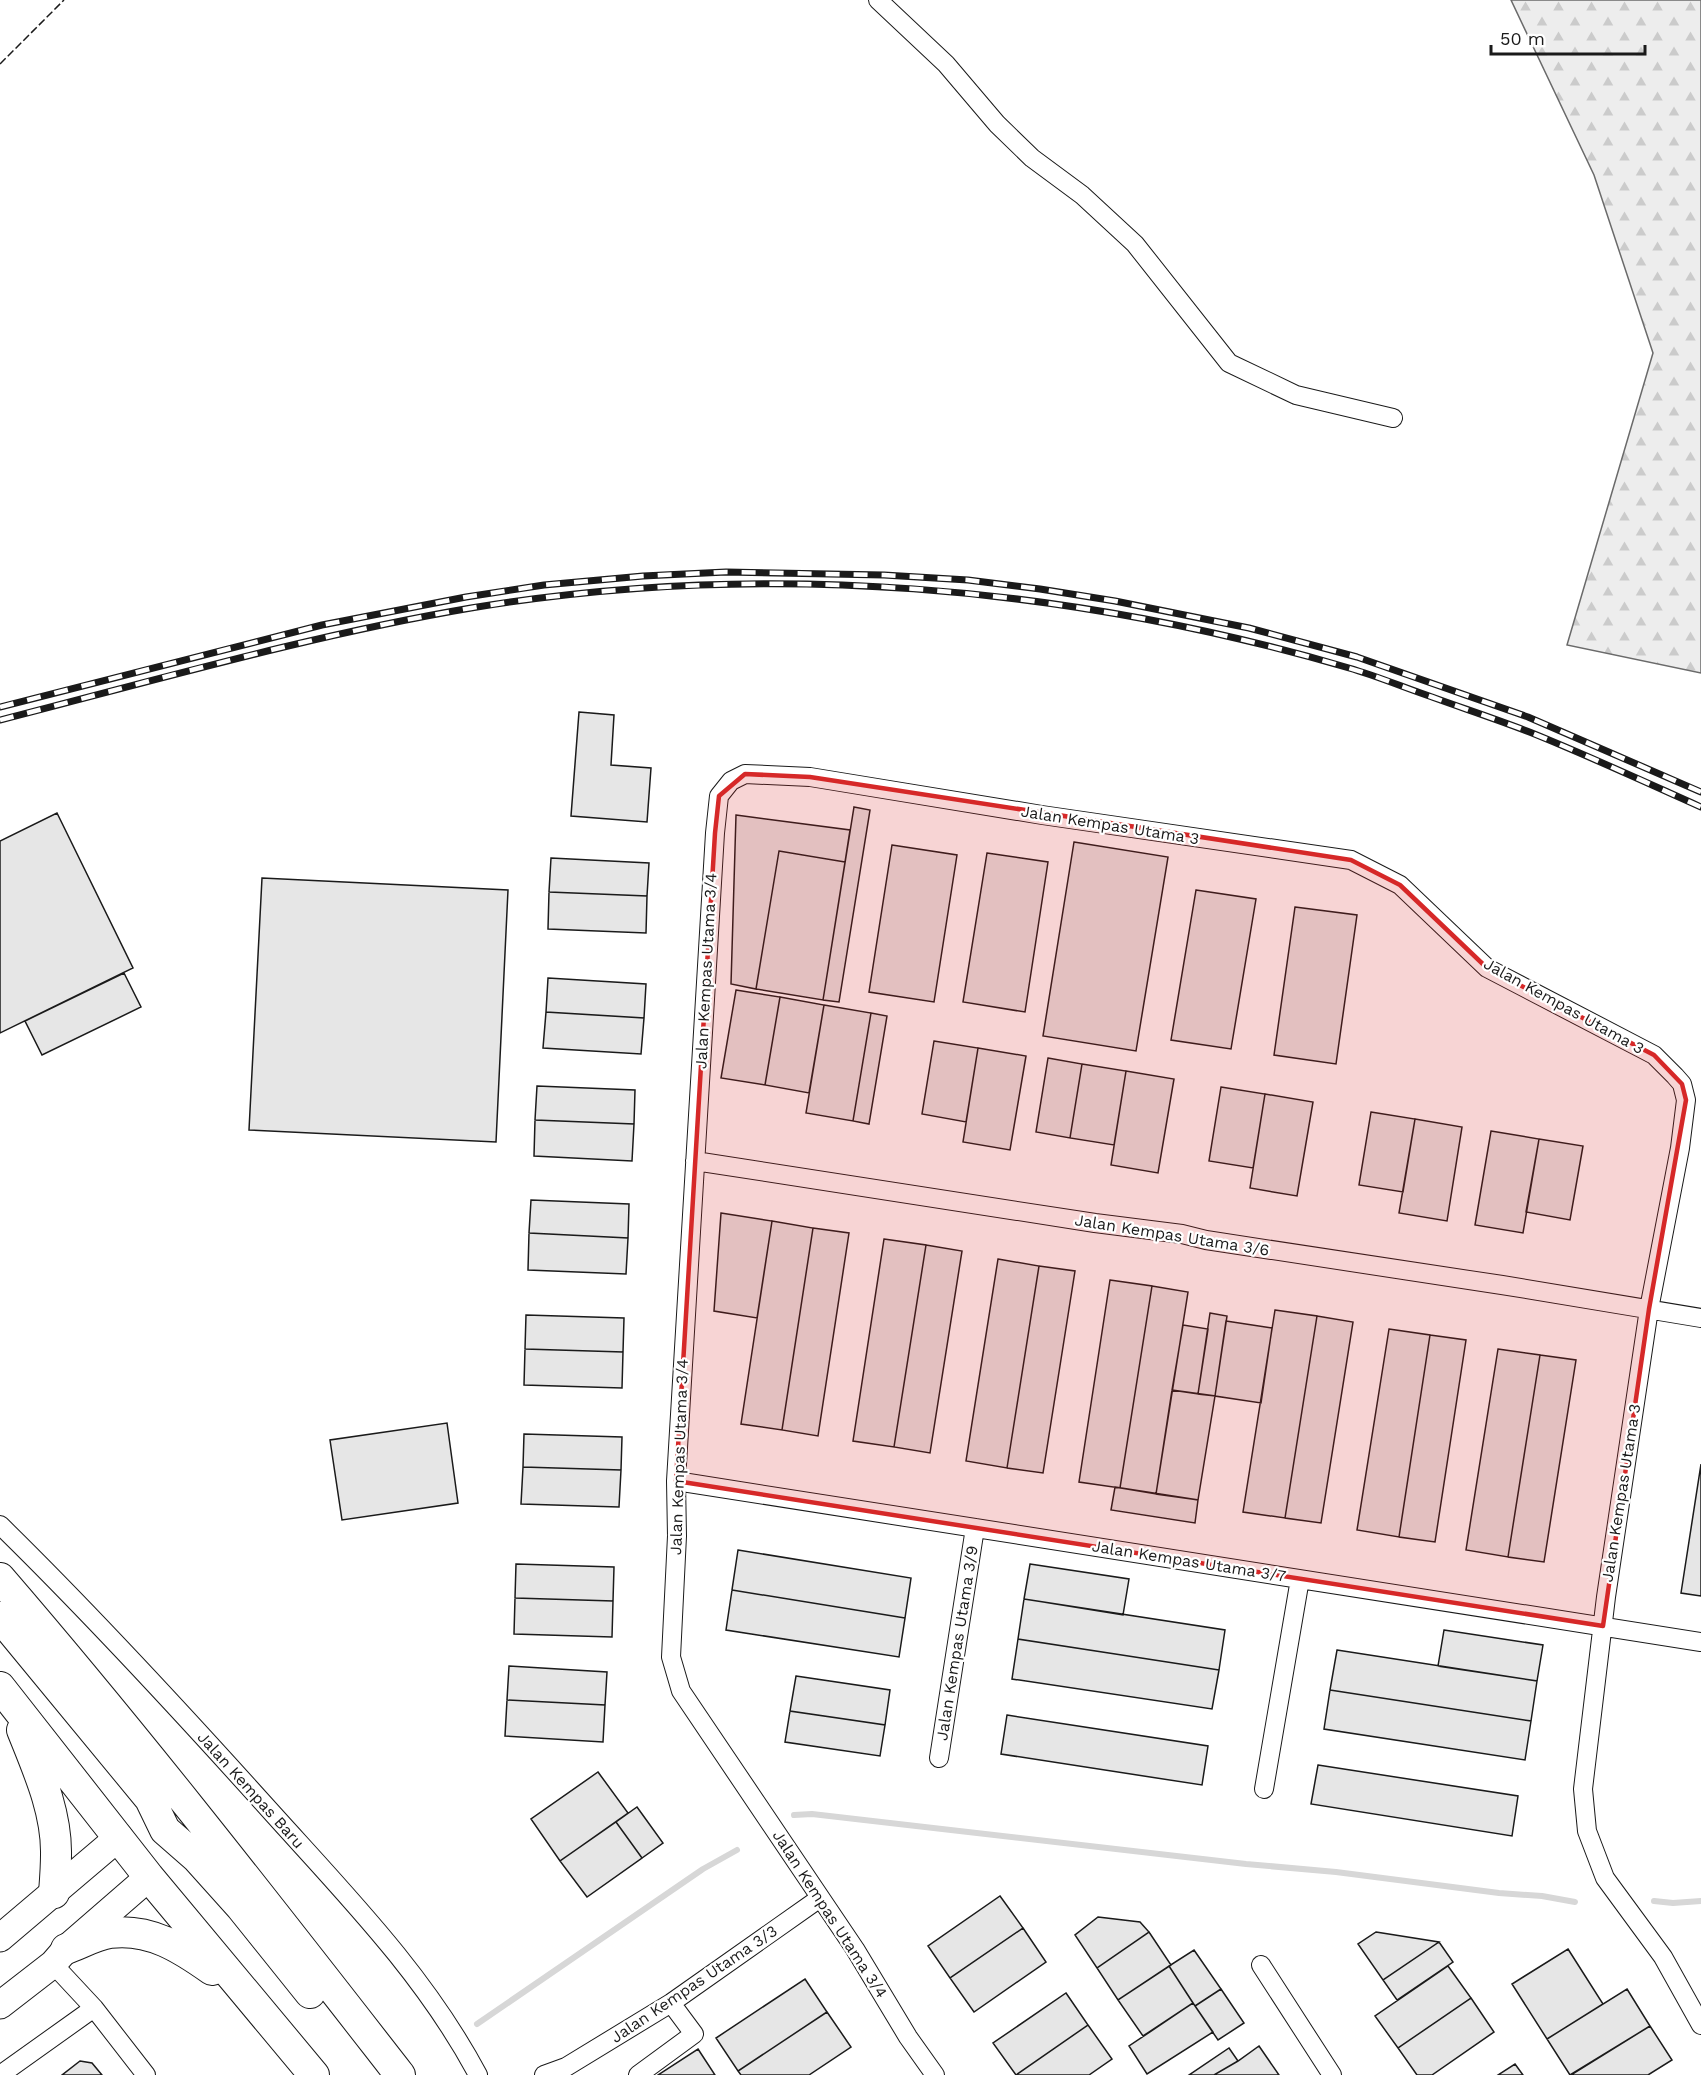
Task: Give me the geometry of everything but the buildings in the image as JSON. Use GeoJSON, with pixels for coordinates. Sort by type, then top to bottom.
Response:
{"type":"FeatureCollection","features":[{"type":"Feature","properties":{"kind":"main road"},"geometry":{"type":"LineString","coordinates":[[0,1578],[203,1821],[400,2075]]}},
{"type":"Feature","properties":{"kind":"main road"},"geometry":{"type":"LineString","coordinates":[[0,1617],[150,1799],[165,1830],[197,1858],[241,1907],[377,2075]]}},
{"type":"Feature","properties":{"kind":"main road"},"geometry":{"type":"LineString","coordinates":[[5,1694],[149,1877],[314,2075]]}},
{"type":"Feature","properties":{"kind":"main road"},"geometry":{"type":"LineString","coordinates":[[5,1694],[41,1775],[52,1816],[57,1853],[54,1893]]}},
{"type":"Feature","properties":{"kind":"main road"},"geometry":{"type":"LineString","coordinates":[[0,1938],[119,1837],[165,1830]]}},
{"type":"Feature","properties":{"kind":"main road"},"geometry":{"type":"LineString","coordinates":[[0,2005],[60,1956],[149,1877],[165,1830]]}},
{"type":"Feature","properties":{"kind":"main road"},"geometry":{"type":"LineString","coordinates":[[60,1956],[109,1933],[143,1933],[180,1947],[244,1992]]}},
{"type":"Feature","properties":{"kind":"street"},"geometry":{"type":"LineString","coordinates":[[879,0],[946,64],[997,124],[1032,158],[1082,195],[1135,244],[1229,363],[1296,395],[1393,418]]}},
{"type":"Feature","properties":{"kind":"street","name":"Jalan Kempas Utama 3/4"},"geometry":{"type":"LineString","coordinates":[[745,774],[731,782],[719,796],[715,833],[676,1481],[677,1536],[671,1657],[681,1691],[879,1986],[908,2037],[935,2075]]}},
{"type":"Feature","properties":{"kind":"street","name":"Jalan Kempas Utama 3"},"geometry":{"type":"LineString","coordinates":[[745,774],[810,777],[1053,817],[1351,860],[1400,885],[1487,968],[1654,1055],[1682,1084],[1686,1100],[1680,1148],[1649,1309],[1606,1597],[1583,1789],[1587,1831],[1605,1878],[1663,1957],[1701,2025]]}},
{"type":"Feature","properties":{"kind":"street","name":"Jalan Kempas Utama 3/6"},"geometry":{"type":"LineString","coordinates":[[695,1161],[1095,1223],[1182,1234],[1206,1240],[1701,1318]]}},
{"type":"Feature","properties":{"kind":"street","name":"Jalan Kempas Utama 3/7"},"geometry":{"type":"LineString","coordinates":[[676,1481],[1701,1642]]}},
{"type":"Feature","properties":{"kind":"street","name":"Jalan Kempas Baru"},"geometry":{"type":"LineString","coordinates":[[0,1525],[86,1610],[378,1930],[429,1995],[478,2075]]}},
{"type":"Feature","properties":{"kind":"street","name":"Jalan Kempas Utama 3/9"},"geometry":{"type":"LineString","coordinates":[[939,1758],[975,1528]]}},
{"type":"Feature","properties":{"kind":"street"},"geometry":{"type":"LineString","coordinates":[[1263,1789],[1300,1579]]}},
{"type":"Feature","properties":{"kind":"street","name":"Jalan Kempas Utama 3/3"},"geometry":{"type":"LineString","coordinates":[[544,2075],[562,2071],[671,2003],[820,1898]]}},
{"type":"Feature","properties":{"kind":"street"},"geometry":{"type":"LineString","coordinates":[[60,1956],[94,2008],[146,2075]]}},
{"type":"Feature","properties":{"kind":"street"},"geometry":{"type":"LineString","coordinates":[[1261,1965],[1332,2075]]}},
{"type":"Feature","properties":{"kind":"street"},"geometry":{"type":"LineString","coordinates":[[638,2075],[694,2034],[671,2003]]}},
{"type":"Feature","properties":{"kind":"street"},"geometry":{"type":"LineString","coordinates":[[0,2075],[94,2008]]}},
{"type":"Feature","properties":{"kind":"street"},"geometry":{"type":"LineString","coordinates":[[467,2054],[481,2069],[493,2075]]}},
{"type":"Feature","properties":{"kind":"highlighted area"},"geometry":{"type":"Polygon","coordinates":[[[745,774],[810,777],[1351,860],[1400,885],[1487,968],[1654,1055],[1682,1084],[1686,1100],[1649,1309],[1603,1626],[676,1481],[715,833],[719,796],[745,774]]]}},
{"type":"Feature","properties":{"kind":"green space"},"geometry":{"type":"Polygon","coordinates":[[[1511,0],[1701,0],[1701,673],[1567,645],[1653,353],[1594,175],[1511,0]]]}},
{"type":"Feature","properties":{"kind":"waterway"},"geometry":{"type":"LineString","coordinates":[[794,1815],[812,1814],[1246,1864],[1336,1872],[1499,1893],[1542,1896],[1575,1902]]}},
{"type":"Feature","properties":{"kind":"waterway"},"geometry":{"type":"LineString","coordinates":[[477,2024],[703,1869],[737,1850]]}},
{"type":"Feature","properties":{"kind":"waterway"},"geometry":{"type":"LineString","coordinates":[[1654,1901],[1673,1903],[1701,1901]]}},
{"type":"Feature","properties":{"kind":"railway"},"geometry":{"type":"LineString","coordinates":[[0,707],[322,625],[466,597],[544,585],[643,576],[726,572],[884,575],[968,580],[1040,589],[1115,601],[1249,628],[1357,657],[1528,717],[1701,792]]}},
{"type":"Feature","properties":{"kind":"railway"},"geometry":{"type":"LineString","coordinates":[[0,720],[293,645],[471,608],[581,593],[692,585],[803,584],[913,589],[1024,600],[1133,617],[1242,640],[1349,668],[1532,733],[1701,807]]}},
{"type":"Feature","properties":{"kind":"fence"},"geometry":{"type":"LineString","coordinates":[[0,64],[64,0]]}}]}
